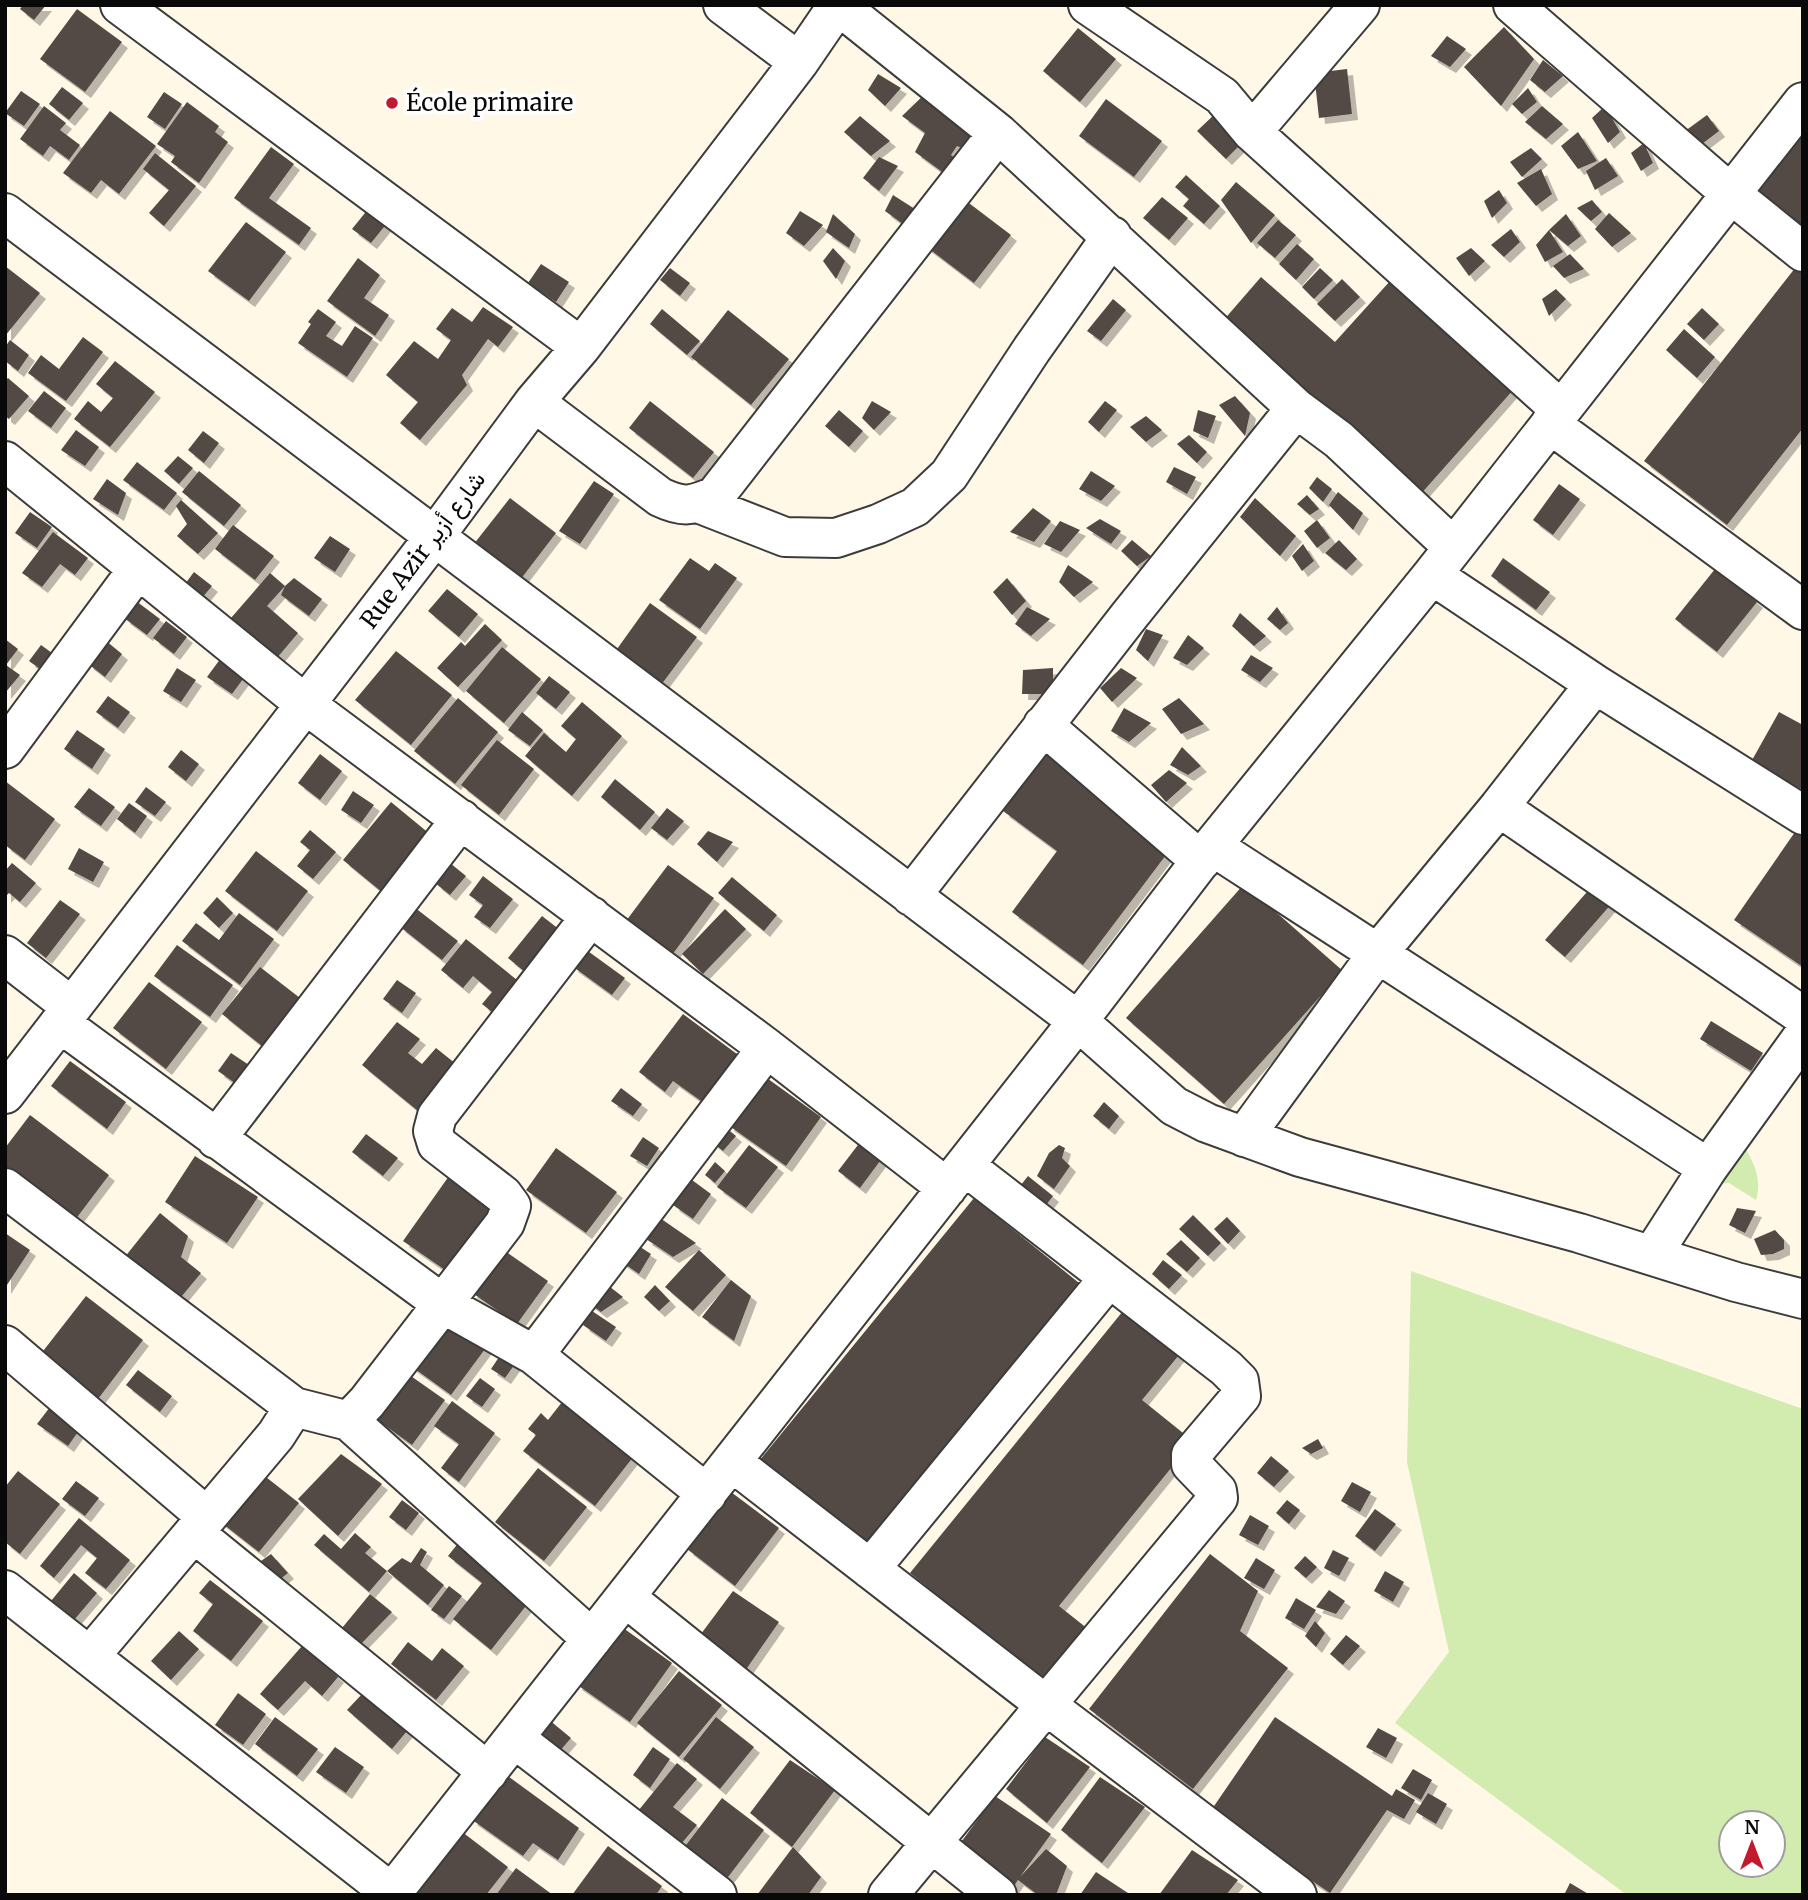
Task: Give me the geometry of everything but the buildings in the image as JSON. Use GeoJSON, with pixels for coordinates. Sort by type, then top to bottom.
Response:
{"type":"FeatureCollection","features":[{"type":"Feature","properties":{"kind":"street"},"geometry":{"type":"LineString","coordinates":[[120,5],[581,347]]}},
{"type":"Feature","properties":{"kind":"street"},"geometry":{"type":"LineString","coordinates":[[723,5],[799,62]]}},
{"type":"Feature","properties":{"kind":"street"},"geometry":{"type":"LineString","coordinates":[[838,5],[998,133],[1296,408],[1339,440],[1443,561],[1595,684],[1803,816]]}},
{"type":"Feature","properties":{"kind":"street","name":"Rue Azir شارع أزير"},"geometry":{"type":"LineString","coordinates":[[5,1094],[435,537],[534,402],[581,347],[799,62],[838,5]]}},
{"type":"Feature","properties":{"kind":"street"},"geometry":{"type":"LineString","coordinates":[[1088,5],[1222,96],[1252,132],[1556,417],[1803,610]]}},
{"type":"Feature","properties":{"kind":"street"},"geometry":{"type":"LineString","coordinates":[[1252,132],[1360,5]]}},
{"type":"Feature","properties":{"kind":"street"},"geometry":{"type":"LineString","coordinates":[[1513,5],[1731,194],[1803,251]]}},
{"type":"Feature","properties":{"kind":"street"},"geometry":{"type":"LineString","coordinates":[[5,1590],[393,1894],[1078,1021],[1206,853],[1443,561],[1803,102]]}},
{"type":"Feature","properties":{"kind":"street"},"geometry":{"type":"LineString","coordinates":[[534,402],[660,497],[679,506],[698,503],[715,496],[998,133]]}},
{"type":"Feature","properties":{"kind":"street"},"geometry":{"type":"LineString","coordinates":[[5,213],[1078,1021],[1174,1106],[1207,1124],[1300,1157],[1426,1190],[1803,1299]]}},
{"type":"Feature","properties":{"kind":"street"},"geometry":{"type":"LineString","coordinates":[[698,503],[785,537],[835,538],[878,524],[915,507],[949,475],[1032,349],[1112,236]]}},
{"type":"Feature","properties":{"kind":"street"},"geometry":{"type":"LineString","coordinates":[[911,896],[1043,725],[1296,408]]}},
{"type":"Feature","properties":{"kind":"street"},"geometry":{"type":"LineString","coordinates":[[5,461],[305,704],[767,1048],[1108,1278],[1226,1368],[1239,1381],[1241,1396],[1191,1455],[1191,1464],[1217,1491],[1218,1498],[888,1895]]}},
{"type":"Feature","properties":{"kind":"street"},"geometry":{"type":"LineString","coordinates":[[5,749],[138,569]]}},
{"type":"Feature","properties":{"kind":"street"},"geometry":{"type":"LineString","coordinates":[[1244,1137],[1378,953],[1499,807],[1595,684]]}},
{"type":"Feature","properties":{"kind":"street"},"geometry":{"type":"LineString","coordinates":[[1043,725],[1206,853],[1378,953],[1708,1168]]}},
{"type":"Feature","properties":{"kind":"street"},"geometry":{"type":"LineString","coordinates":[[1499,807],[1803,1016]]}},
{"type":"Feature","properties":{"kind":"street"},"geometry":{"type":"LineString","coordinates":[[216,1139],[461,820]]}},
{"type":"Feature","properties":{"kind":"street"},"geometry":{"type":"LineString","coordinates":[[349,1421],[367,1402],[505,1223],[511,1206],[503,1195],[437,1144],[433,1131],[437,1116],[590,916]]}},
{"type":"Feature","properties":{"kind":"street"},"geometry":{"type":"LineString","coordinates":[[5,955],[66,1015],[216,1139],[443,1304],[534,1355],[707,1494]]}},
{"type":"Feature","properties":{"kind":"street"},"geometry":{"type":"LineString","coordinates":[[1652,1255],[1708,1168],[1803,1036]]}},
{"type":"Feature","properties":{"kind":"street"},"geometry":{"type":"LineString","coordinates":[[534,1355],[767,1048]]}},
{"type":"Feature","properties":{"kind":"street"},"geometry":{"type":"LineString","coordinates":[[5,1188],[294,1407],[349,1421],[592,1639]]}},
{"type":"Feature","properties":{"kind":"street"},"geometry":{"type":"LineString","coordinates":[[870,1569],[1108,1278]]}},
{"type":"Feature","properties":{"kind":"street"},"geometry":{"type":"LineString","coordinates":[[5,1345],[200,1525],[488,1772]]}},
{"type":"Feature","properties":{"kind":"street"},"geometry":{"type":"LineString","coordinates":[[90,1656],[276,1435],[294,1407]]}},
{"type":"Feature","properties":{"kind":"street"},"geometry":{"type":"LineString","coordinates":[[732,1462],[1297,1895]]}},
{"type":"Feature","properties":{"kind":"street"},"geometry":{"type":"LineString","coordinates":[[625,1597],[997,1895]]}},
{"type":"Feature","properties":{"kind":"street"},"geometry":{"type":"LineString","coordinates":[[514,1738],[717,1895]]}},
{"type":"Feature","properties":{"kind":"green space"},"geometry":{"type":"Polygon","coordinates":[[[1741,1139],[1757,1176],[1756,1200],[1729,1183],[1714,1184],[1741,1139]]]}},
{"type":"Feature","properties":{"kind":"green space"},"geometry":{"type":"Polygon","coordinates":[[[1411,1271],[1803,1409],[1803,1895],[1627,1895],[1395,1723],[1449,1652],[1407,1462],[1411,1271]]]}},
{"type":"Feature","properties":{"kind":"place","name":"École primaire"},"geometry":{"type":"Point","coordinates":[392,103]}}]}
